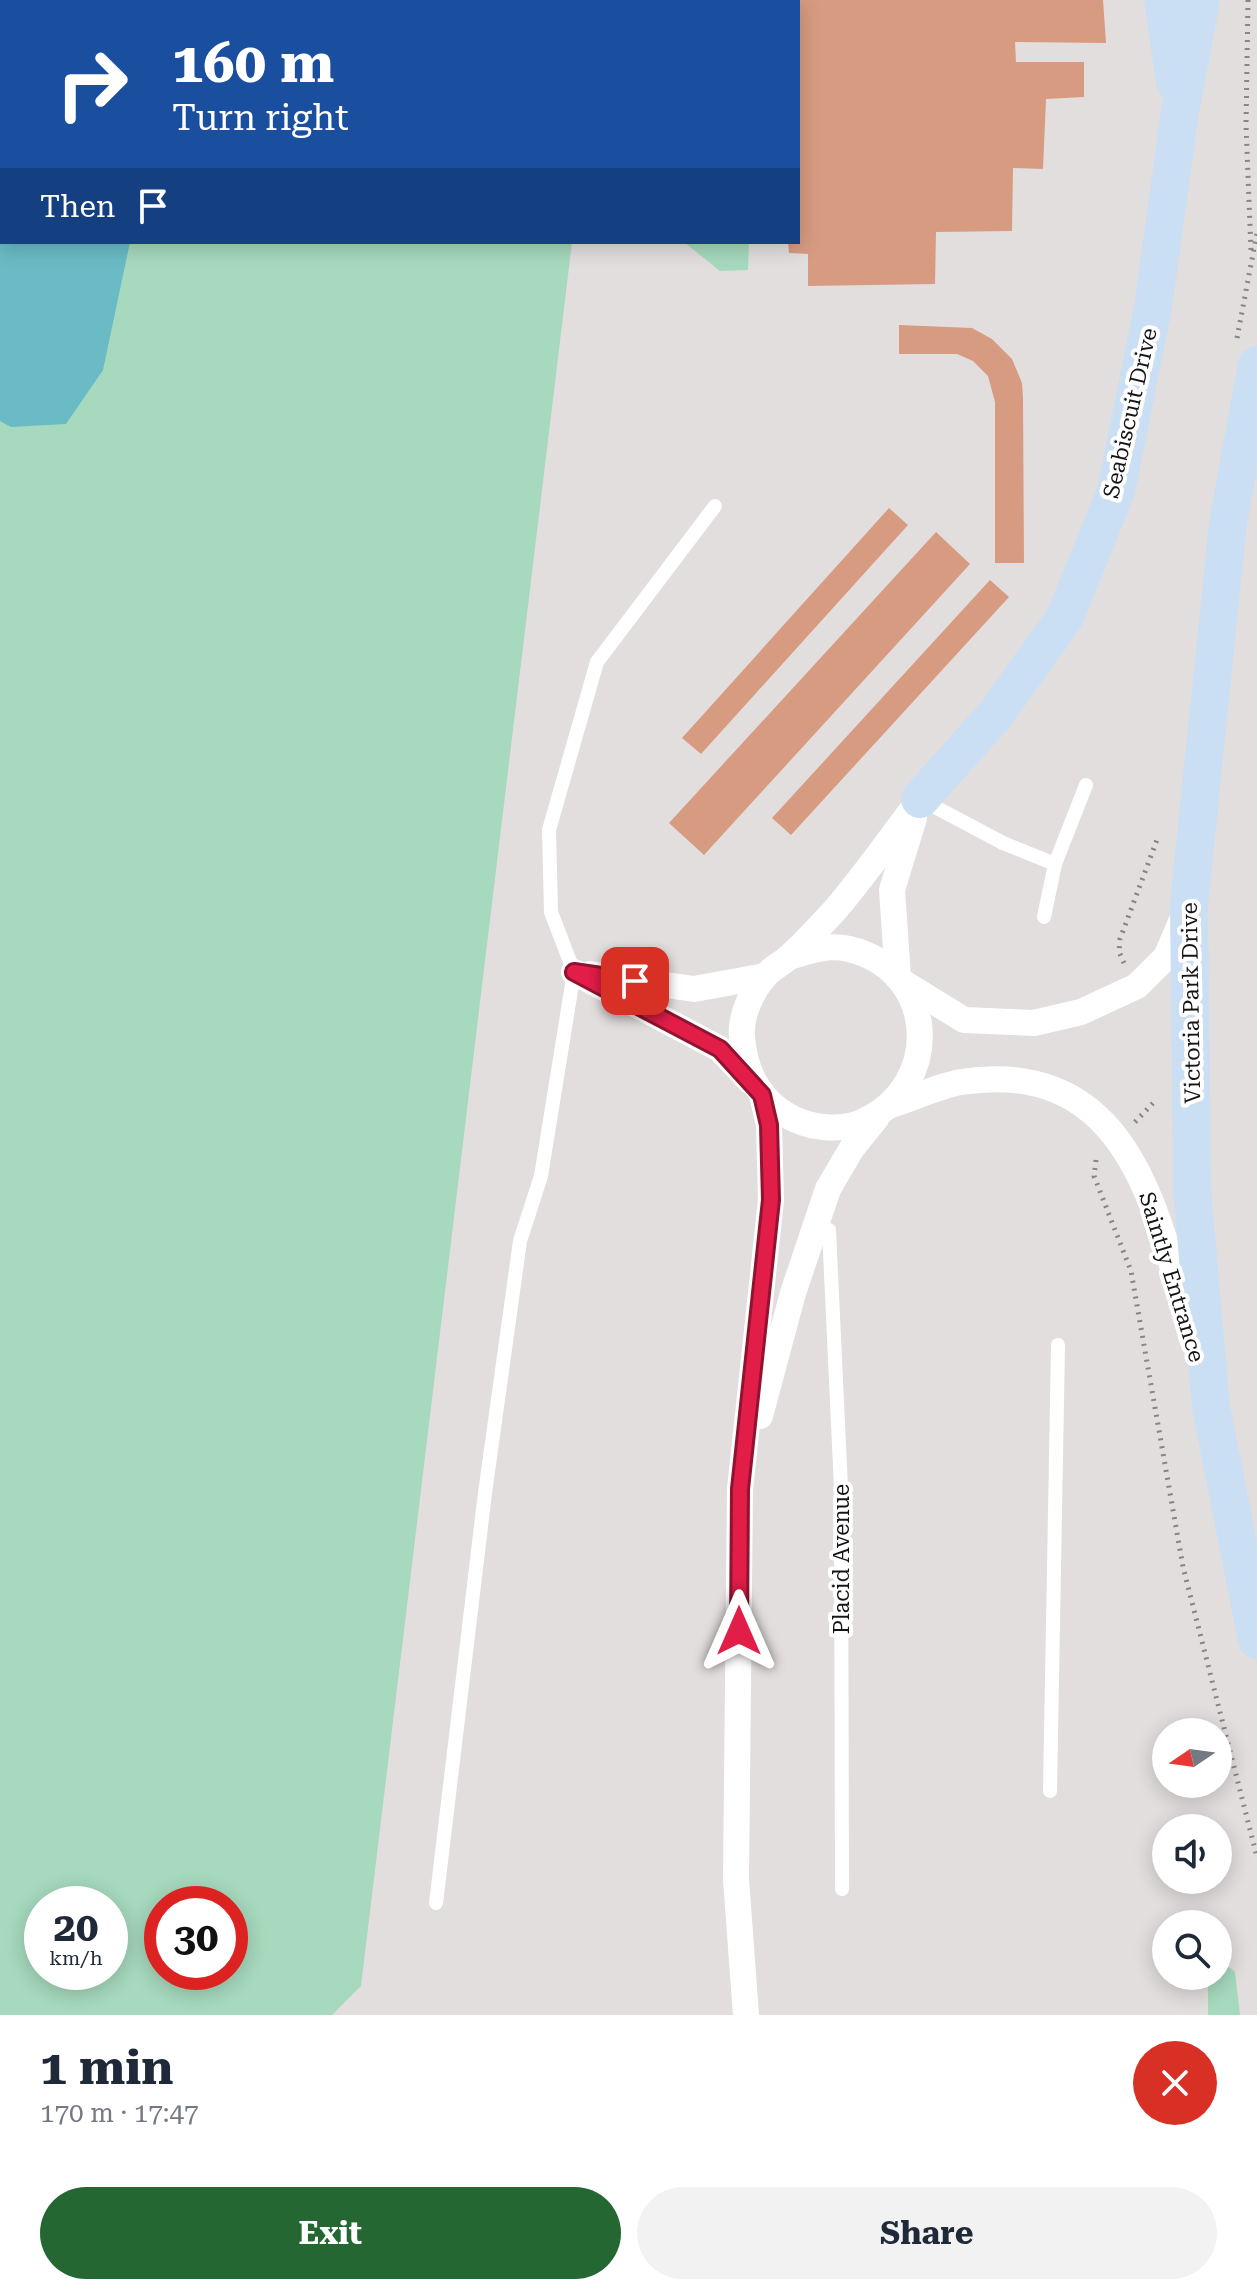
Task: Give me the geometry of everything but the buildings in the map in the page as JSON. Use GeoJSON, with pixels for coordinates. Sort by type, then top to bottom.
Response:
{"type":"FeatureCollection","features":[{"type":"Feature","properties":{"kind":"street","name":"Seabiscuit Drive"},"geometry":{"type":"LineString","coordinates":[[1163,0],[1180,112]]}},
{"type":"Feature","properties":{"kind":"street","name":"Seabiscuit Drive"},"geometry":{"type":"LineString","coordinates":[[920,799],[995,715],[1065,617],[1116,491],[1153,307],[1180,112],[1201,0]]}},
{"type":"Feature","properties":{"kind":"street","name":"Victoria Park Drive"},"geometry":{"type":"LineString","coordinates":[[1257,365],[1228,523],[1197,800],[1189,904],[1192,1189],[1211,1408],[1257,1640]]}},
{"type":"Feature","properties":{"kind":"street"},"geometry":{"type":"LineString","coordinates":[[746,2015],[736,1879],[740,1489],[771,1200],[769,1125],[744,1059],[741,1030],[749,1001],[765,976],[789,957],[836,908],[920,799]]}},
{"type":"Feature","properties":{"kind":"street"},"geometry":{"type":"LineString","coordinates":[[740,1489],[793,1293],[828,1189],[852,1148],[908,1085],[918,1060],[921,1033],[916,1006],[900,980],[892,890],[920,799]]}},
{"type":"Feature","properties":{"kind":"street"},"geometry":{"type":"LineString","coordinates":[[789,957],[818,948],[847,948],[874,959],[900,980],[964,1020],[1034,1023],[1081,1012],[1137,986],[1166,957],[1189,904]]}},
{"type":"Feature","properties":{"kind":"street"},"geometry":{"type":"LineString","coordinates":[[574,972],[694,989],[765,976]]}},
{"type":"Feature","properties":{"kind":"street"},"geometry":{"type":"LineString","coordinates":[[574,972],[720,1049],[781,1113],[805,1124],[831,1128],[857,1124],[885,1110]]}},
{"type":"Feature","properties":{"kind":"street","name":"Saintly Entrance"},"geometry":{"type":"LineString","coordinates":[[885,1110],[959,1082],[1008,1079],[1081,1101],[1107,1125],[1150,1194],[1211,1408]]}},
{"type":"Feature","properties":{"kind":"lane"},"geometry":{"type":"LineString","coordinates":[[436,1903],[485,1493],[520,1241],[541,1176],[574,972],[551,912],[549,830],[597,662],[715,506]]}},
{"type":"Feature","properties":{"kind":"lane"},"geometry":{"type":"LineString","coordinates":[[1044,917],[1055,864],[1086,785]]}},
{"type":"Feature","properties":{"kind":"lane"},"geometry":{"type":"LineString","coordinates":[[920,799],[1003,843],[1055,864]]}},
{"type":"Feature","properties":{"kind":"lane","name":"Placid Avenue"},"geometry":{"type":"LineString","coordinates":[[829,1230],[841,1488],[842,1889]]}},
{"type":"Feature","properties":{"kind":"lane"},"geometry":{"type":"LineString","coordinates":[[1050,1791],[1058,1345]]}},
{"type":"Feature","properties":{"kind":"path"},"geometry":{"type":"LineString","coordinates":[[1248,0],[1246,125],[1252,260]]}},
{"type":"Feature","properties":{"kind":"green space"},"geometry":{"type":"Polygon","coordinates":[[[0,244],[572,244],[361,1986],[332,2015],[0,2015],[0,244]]]}},
{"type":"Feature","properties":{"kind":"green space"},"geometry":{"type":"Polygon","coordinates":[[[686,244],[749,244],[748,270],[720,271],[686,244]]]}},
{"type":"Feature","properties":{"kind":"green space"},"geometry":{"type":"Polygon","coordinates":[[[1232,1970],[1235,1972],[1240,2015],[1208,2015],[1208,1990],[1232,1990],[1232,1970]]]}},
{"type":"Feature","properties":{"kind":"water"},"geometry":{"type":"Polygon","coordinates":[[[0,244],[130,244],[103,370],[66,424],[11,427],[0,421],[0,244]]]}},
{"type":"Feature","properties":{"kind":"route"},"geometry":{"type":"LineString","coordinates":[[635,981],[574,972],[720,1049],[762,1095],[769,1125],[771,1200],[740,1489],[739,1631]]}}]}
